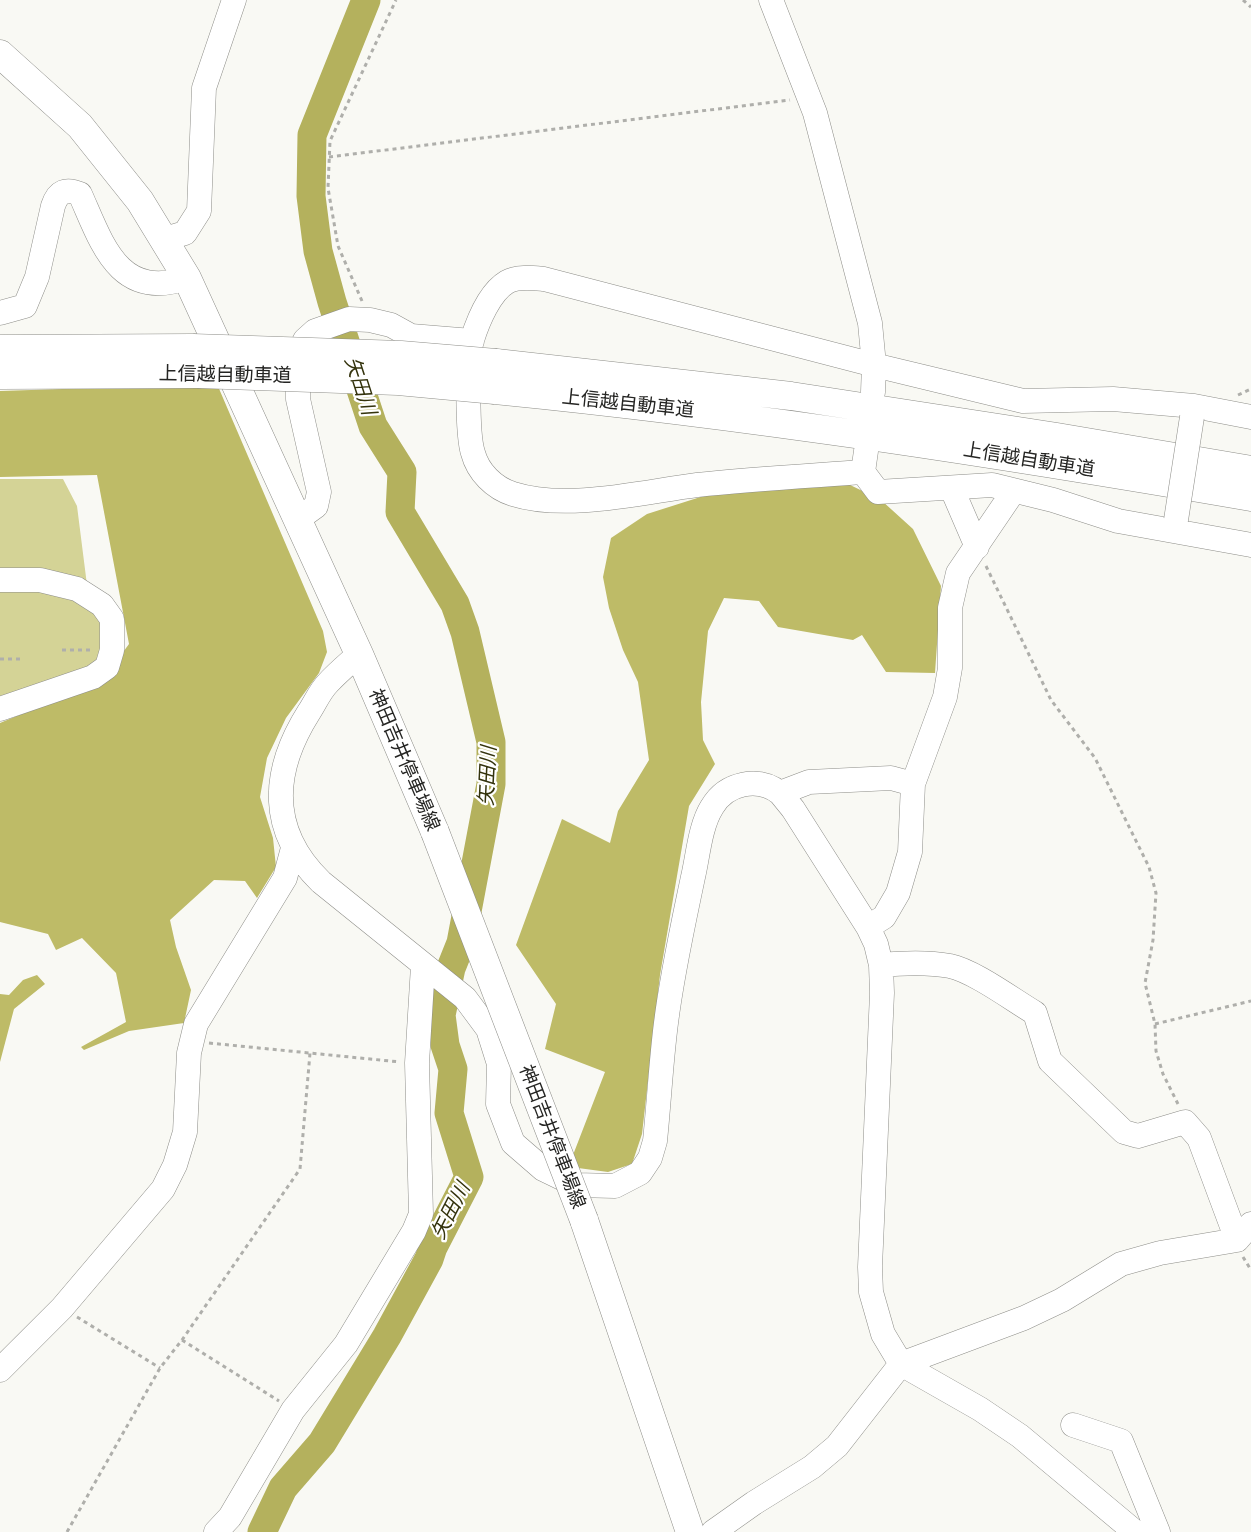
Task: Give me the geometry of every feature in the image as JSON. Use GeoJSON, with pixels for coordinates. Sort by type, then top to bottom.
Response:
{"type":"FeatureCollection","features":[{"type":"Feature","properties":{"kind":"main road","name":"神田吉井停車場線"},"geometry":{"type":"LineString","coordinates":[[0,54],[80,126],[140,201],[165,239],[187,278],[359,654],[435,832],[584,1220],[690,1532]]}},
{"type":"Feature","properties":{"kind":"main road","name":"上信越自動車道"},"geometry":{"type":"LineString","coordinates":[[0,349],[195,360]]}},
{"type":"Feature","properties":{"kind":"main road","name":"上信越自動車道"},"geometry":{"type":"LineString","coordinates":[[0,375],[195,360],[401,355],[495,376],[686,410],[887,437],[1251,497]]}},
{"type":"Feature","properties":{"kind":"main road","name":"上信越自動車道"},"geometry":{"type":"LineString","coordinates":[[495,376],[791,396],[1057,437],[1251,470]]}},
{"type":"Feature","properties":{"kind":"street"},"geometry":{"type":"LineString","coordinates":[[165,239],[185,233],[199,211],[204,88],[234,0]]}},
{"type":"Feature","properties":{"kind":"street"},"geometry":{"type":"LineString","coordinates":[[771,0],[810,98],[870,323],[874,365],[873,392]]}},
{"type":"Feature","properties":{"kind":"street"},"geometry":{"type":"LineString","coordinates":[[0,313],[25,306],[37,277],[56,198],[62,191],[70,190],[80,194],[105,252],[116,265],[131,276],[153,283],[167,283],[187,278]]}},
{"type":"Feature","properties":{"kind":"street"},"geometry":{"type":"LineString","coordinates":[[1251,418],[1193,412],[1113,399],[1023,401],[874,365],[544,279],[525,278],[507,282],[491,299],[472,341],[468,424],[473,454],[487,479],[512,494],[538,499],[600,500],[864,462],[878,492],[952,489],[992,485],[1013,492],[1053,500],[1118,520],[1175,526],[1251,545]]}},
{"type":"Feature","properties":{"kind":"street"},"geometry":{"type":"LineString","coordinates":[[298,520],[316,506],[319,492],[298,399],[298,354],[305,340],[315,331],[349,319],[370,320],[391,325],[410,336],[472,341]]}},
{"type":"Feature","properties":{"kind":"street"},"geometry":{"type":"LineString","coordinates":[[1175,526],[1193,412]]}},
{"type":"Feature","properties":{"kind":"street"},"geometry":{"type":"LineString","coordinates":[[952,489],[977,547]]}},
{"type":"Feature","properties":{"kind":"street"},"geometry":{"type":"LineString","coordinates":[[868,927],[884,917],[898,893],[910,852],[913,784],[946,697],[950,668],[950,608],[958,573],[1013,492]]}},
{"type":"Feature","properties":{"kind":"street"},"geometry":{"type":"LineString","coordinates":[[0,580],[40,580],[77,589],[102,605],[112,619],[112,650],[107,667],[93,678],[0,708]]}},
{"type":"Feature","properties":{"kind":"street"},"geometry":{"type":"LineString","coordinates":[[359,654],[326,684],[297,731],[282,776],[282,813],[286,832],[293,848],[306,868],[321,882],[465,998],[488,1029],[499,1064],[498,1104],[513,1143],[543,1169],[576,1184],[615,1186],[640,1173],[650,1158],[655,1141],[666,1022],[680,939],[703,831],[711,808],[723,793],[743,783],[770,785],[780,793],[804,825],[868,927],[876,944],[881,965],[882,993],[870,1267],[871,1292],[883,1334],[901,1364],[980,1409],[1020,1436],[1135,1532]]}},
{"type":"Feature","properties":{"kind":"street"},"geometry":{"type":"LineString","coordinates":[[780,793],[809,782],[891,778],[913,784]]}},
{"type":"Feature","properties":{"kind":"street"},"geometry":{"type":"LineString","coordinates":[[0,1370],[62,1308],[163,1189],[176,1165],[185,1132],[191,1041],[196,1024],[285,878],[293,848]]}},
{"type":"Feature","properties":{"kind":"street"},"geometry":{"type":"LineString","coordinates":[[713,1532],[826,1457],[837,1446],[901,1364],[1024,1318],[1062,1300],[1120,1264],[1244,1232],[1199,1138],[1185,1122],[1138,1136],[1124,1132],[1050,1061],[1034,1013],[968,973],[951,966],[902,963],[881,965]]}},
{"type":"Feature","properties":{"kind":"street"},"geometry":{"type":"LineString","coordinates":[[216,1532],[230,1517],[293,1410],[346,1344],[414,1231],[421,1214],[417,1063],[430,971]]}},
{"type":"Feature","properties":{"kind":"street"},"geometry":{"type":"LineString","coordinates":[[1073,1425],[1121,1441],[1158,1532]]}},
{"type":"Feature","properties":{"kind":"path"},"geometry":{"type":"LineString","coordinates":[[370,320],[338,246],[328,188],[330,141],[396,0]]}},
{"type":"Feature","properties":{"kind":"path"},"geometry":{"type":"LineString","coordinates":[[1243,0],[1251,7]]}},
{"type":"Feature","properties":{"kind":"path"},"geometry":{"type":"LineString","coordinates":[[329,157],[810,98]]}},
{"type":"Feature","properties":{"kind":"path"},"geometry":{"type":"LineString","coordinates":[[977,547],[1051,700],[1095,758],[1150,867],[1156,893],[1153,940],[1145,984],[1155,1024],[1156,1051],[1163,1074],[1185,1122]]}},
{"type":"Feature","properties":{"kind":"path"},"geometry":{"type":"LineString","coordinates":[[62,650],[112,650]]}},
{"type":"Feature","properties":{"kind":"path"},"geometry":{"type":"LineString","coordinates":[[0,659],[22,659]]}},
{"type":"Feature","properties":{"kind":"path"},"geometry":{"type":"LineString","coordinates":[[1155,1024],[1251,1001]]}},
{"type":"Feature","properties":{"kind":"path"},"geometry":{"type":"LineString","coordinates":[[191,1041],[417,1063]]}},
{"type":"Feature","properties":{"kind":"path"},"geometry":{"type":"LineString","coordinates":[[67,1532],[160,1368],[182,1340],[300,1169],[310,1053]]}},
{"type":"Feature","properties":{"kind":"path"},"geometry":{"type":"LineString","coordinates":[[62,1308],[160,1368]]}},
{"type":"Feature","properties":{"kind":"path"},"geometry":{"type":"LineString","coordinates":[[182,1340],[293,1410]]}},
{"type":"Feature","properties":{"kind":"shaded area"},"geometry":{"type":"Polygon","coordinates":[[[217,384],[323,631],[327,652],[319,673],[286,718],[267,758],[260,797],[273,838],[276,867],[257,898],[245,881],[214,880],[170,920],[176,947],[191,990],[184,1023],[129,1031],[84,1050],[81,1047],[126,1022],[116,973],[82,938],[56,950],[48,934],[0,922],[0,723],[50,702],[107,674],[129,644],[97,475],[0,477],[0,391],[217,384]]]}},
{"type":"Feature","properties":{"kind":"shaded area"},"geometry":{"type":"Polygon","coordinates":[[[0,479],[63,479],[77,506],[87,585],[119,663],[0,715],[0,479]]]}},
{"type":"Feature","properties":{"kind":"shaded area"},"geometry":{"type":"Polygon","coordinates":[[[846,483],[881,500],[913,529],[941,586],[935,673],[886,672],[862,635],[853,640],[778,627],[759,601],[724,598],[708,631],[701,702],[703,740],[715,764],[689,806],[660,975],[642,1134],[632,1164],[608,1172],[578,1168],[573,1155],[605,1072],[545,1049],[556,1004],[516,945],[562,819],[610,843],[618,811],[649,760],[638,682],[623,650],[609,608],[603,577],[611,538],[647,514],[713,493],[846,483]]]}},
{"type":"Feature","properties":{"kind":"shaded area"},"geometry":{"type":"Polygon","coordinates":[[[37,975],[45,984],[14,1009],[0,1062],[0,994],[9,995],[23,980],[37,975]]]}},
{"type":"Feature","properties":{"kind":"waterway","name":"矢田川"},"geometry":{"type":"LineString","coordinates":[[262,1532],[283,1488],[322,1443],[387,1336],[429,1259],[433,1247],[469,1177],[449,1113],[453,1069],[445,1045],[441,1015],[451,968],[461,943],[491,784],[491,742],[465,632],[455,604],[400,512],[402,472],[373,426],[332,302],[318,251],[311,196],[312,135],[366,0]]}}]}
